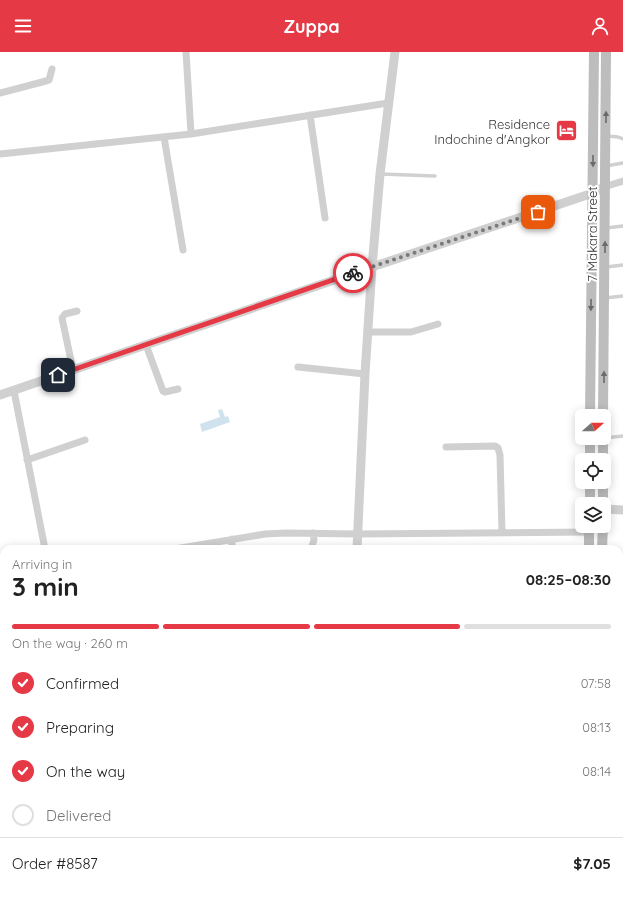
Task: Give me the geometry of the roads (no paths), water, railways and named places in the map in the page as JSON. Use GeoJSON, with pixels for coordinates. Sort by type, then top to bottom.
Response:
{"type":"FeatureCollection","features":[{"type":"Feature","properties":{"kind":"main road","name":"7 Makara Street"},"geometry":{"type":"LineString","coordinates":[[590,409],[594,52]]}},
{"type":"Feature","properties":{"kind":"main road","name":"7 Makara Street"},"geometry":{"type":"LineString","coordinates":[[603,409],[606,52]]}},
{"type":"Feature","properties":{"kind":"main road"},"geometry":{"type":"LineString","coordinates":[[589,533],[589,545]]}},
{"type":"Feature","properties":{"kind":"main road"},"geometry":{"type":"LineString","coordinates":[[602,545],[603,533]]}},
{"type":"Feature","properties":{"kind":"street"},"geometry":{"type":"LineString","coordinates":[[186,52],[191,134]]}},
{"type":"Feature","properties":{"kind":"street"},"geometry":{"type":"LineString","coordinates":[[357,545],[365,374],[372,267],[380,174],[394,52]]}},
{"type":"Feature","properties":{"kind":"street"},"geometry":{"type":"LineString","coordinates":[[0,93],[46,81],[48,80],[52,69]]}},
{"type":"Feature","properties":{"kind":"street"},"geometry":{"type":"LineString","coordinates":[[0,154],[191,134],[388,103]]}},
{"type":"Feature","properties":{"kind":"street"},"geometry":{"type":"LineString","coordinates":[[310,115],[325,218]]}},
{"type":"Feature","properties":{"kind":"street"},"geometry":{"type":"LineString","coordinates":[[164,137],[183,250]]}},
{"type":"Feature","properties":{"kind":"street"},"geometry":{"type":"LineString","coordinates":[[0,395],[372,267],[593,193],[623,180]]}},
{"type":"Feature","properties":{"kind":"street"},"geometry":{"type":"LineString","coordinates":[[73,370],[62,318],[65,314],[77,311]]}},
{"type":"Feature","properties":{"kind":"street"},"geometry":{"type":"LineString","coordinates":[[368,332],[411,332],[438,324]]}},
{"type":"Feature","properties":{"kind":"street"},"geometry":{"type":"LineString","coordinates":[[146,344],[163,391],[165,392],[178,389]]}},
{"type":"Feature","properties":{"kind":"street"},"geometry":{"type":"LineString","coordinates":[[298,367],[365,374]]}},
{"type":"Feature","properties":{"kind":"street"},"geometry":{"type":"LineString","coordinates":[[14,391],[44,545]]}},
{"type":"Feature","properties":{"kind":"street"},"geometry":{"type":"LineString","coordinates":[[27,460],[85,440]]}},
{"type":"Feature","properties":{"kind":"street"},"geometry":{"type":"LineString","coordinates":[[446,447],[495,446],[498,448],[500,455],[502,532]]}},
{"type":"Feature","properties":{"kind":"street"},"geometry":{"type":"LineString","coordinates":[[611,509],[623,510]]}},
{"type":"Feature","properties":{"kind":"street"},"geometry":{"type":"LineString","coordinates":[[198,545],[265,534],[502,532],[575,529]]}},
{"type":"Feature","properties":{"kind":"street"},"geometry":{"type":"LineString","coordinates":[[312,545],[314,540],[313,533]]}},
{"type":"Feature","properties":{"kind":"street"},"geometry":{"type":"LineString","coordinates":[[232,539],[232,545]]}},
{"type":"Feature","properties":{"kind":"street"},"geometry":{"type":"LineString","coordinates":[[0,825],[0,834]]}},
{"type":"Feature","properties":{"kind":"lane"},"geometry":{"type":"LineString","coordinates":[[606,136],[623,139]]}},
{"type":"Feature","properties":{"kind":"lane"},"geometry":{"type":"LineString","coordinates":[[605,166],[623,163]]}},
{"type":"Feature","properties":{"kind":"lane"},"geometry":{"type":"LineString","coordinates":[[380,174],[435,176]]}},
{"type":"Feature","properties":{"kind":"lane"},"geometry":{"type":"LineString","coordinates":[[605,228],[623,226]]}},
{"type":"Feature","properties":{"kind":"lane"},"geometry":{"type":"LineString","coordinates":[[605,267],[623,265]]}},
{"type":"Feature","properties":{"kind":"lane"},"geometry":{"type":"LineString","coordinates":[[604,298],[623,296]]}},
{"type":"Feature","properties":{"kind":"lane"},"geometry":{"type":"LineString","coordinates":[[611,437],[623,436]]}},
{"type":"Feature","properties":{"kind":"water"},"geometry":{"type":"Polygon","coordinates":[[[222,409],[225,417],[228,416],[230,422],[202,432],[200,424],[220,417],[218,410],[222,409]]]}},
{"type":"Feature","properties":{"kind":"place","name":"Residence Indochine d'Angkor"},"geometry":{"type":"Point","coordinates":[566,131]}}]}
